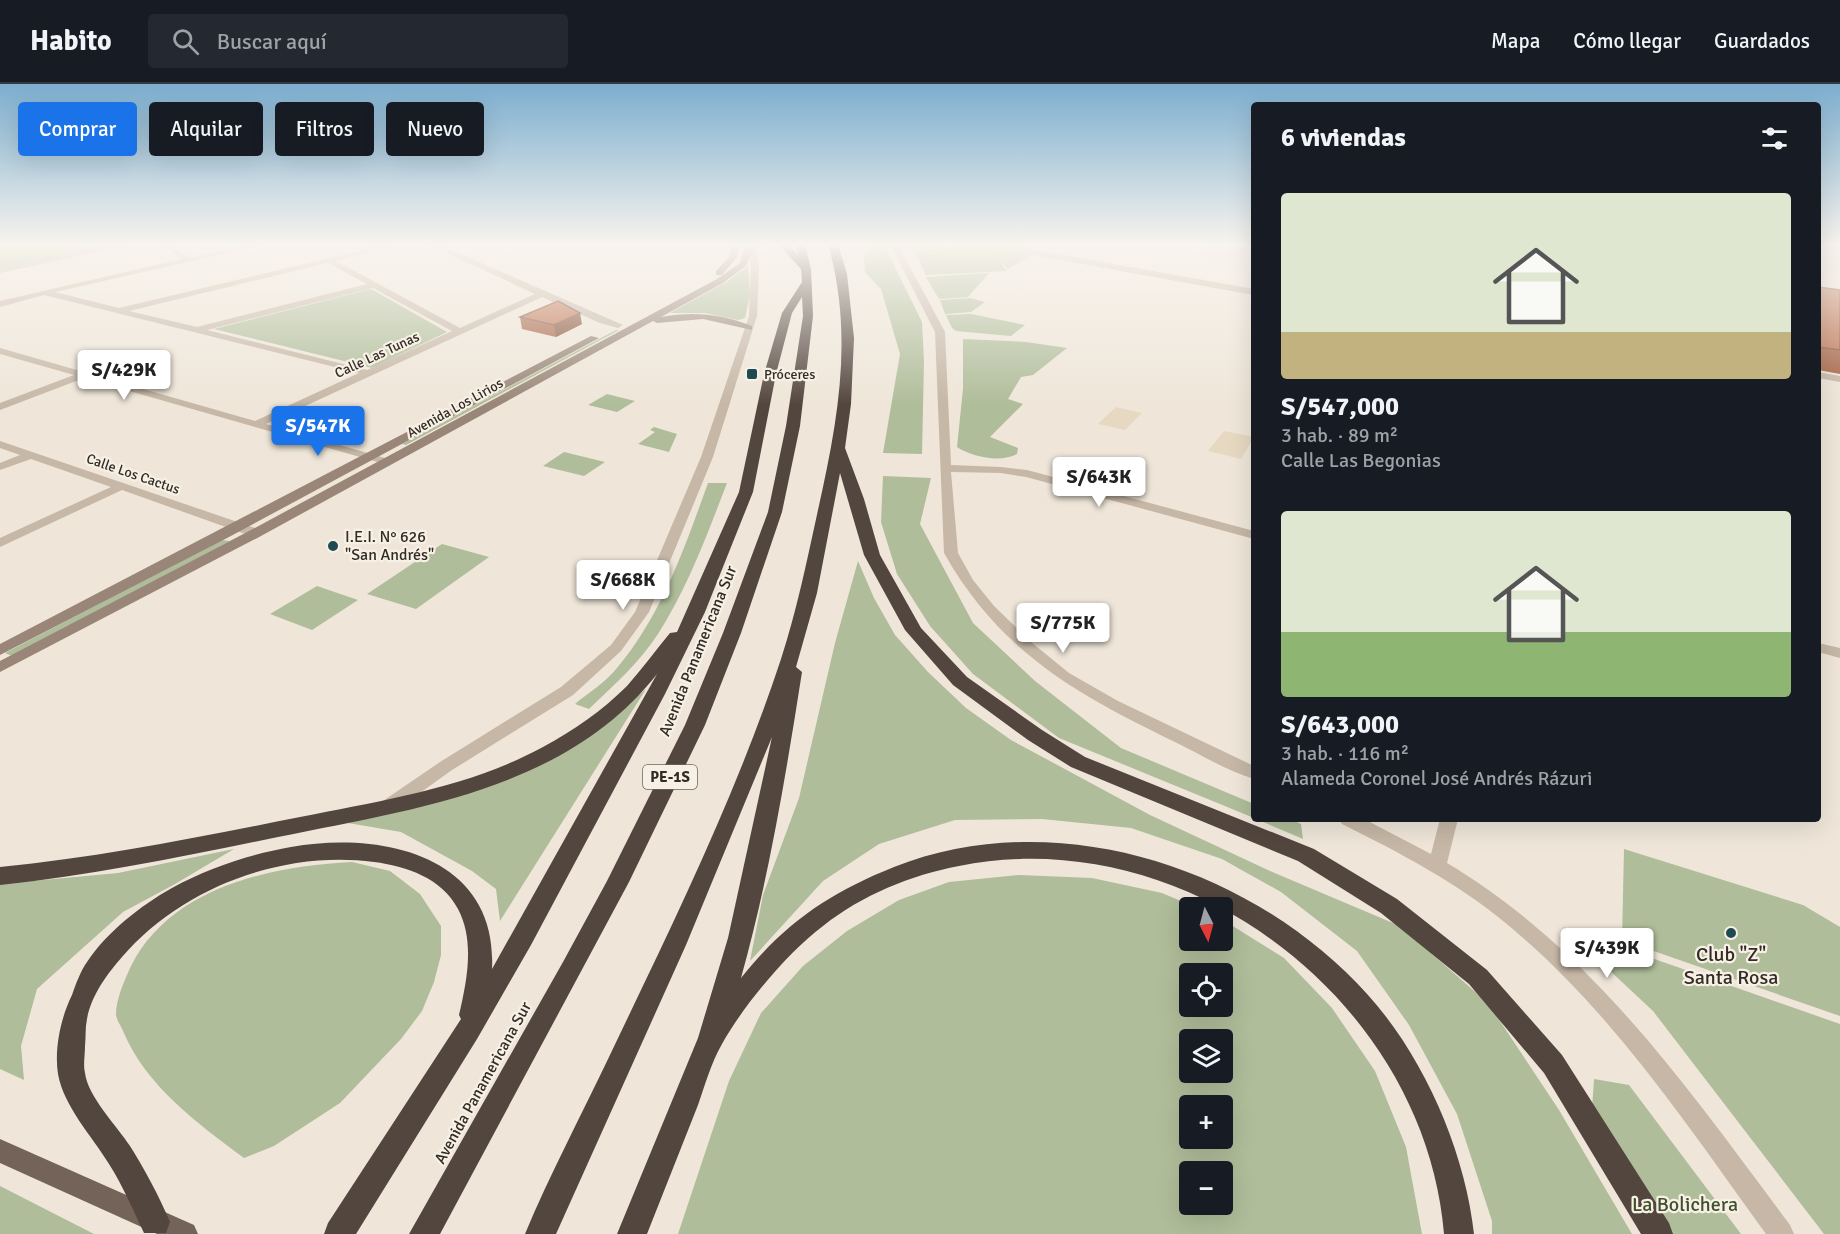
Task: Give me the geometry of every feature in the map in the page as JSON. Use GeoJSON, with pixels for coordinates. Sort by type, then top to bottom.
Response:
{"type":"FeatureCollection","features":[{"type":"Feature","properties":{"kind":"highway"},"geometry":{"type":"LineString","coordinates":[[339,1234],[468,1031],[523,938],[656,694],[696,612],[746,492],[770,374],[787,313],[795,298]]}},
{"type":"Feature","properties":{"kind":"highway","name":"Avenida Panamericana Sur"},"geometry":{"type":"LineString","coordinates":[[424,1234],[572,969],[618,882],[695,725],[732,633],[775,512],[793,426],[808,316],[807,298]]}},
{"type":"Feature","properties":{"kind":"highway"},"geometry":{"type":"LineString","coordinates":[[632,1234],[711,1038],[740,938],[777,761],[801,622],[839,449],[850,336],[845,298]]}},
{"type":"Feature","properties":{"kind":"highway"},"geometry":{"type":"LineString","coordinates":[[839,449],[857,499],[872,555],[914,630],[960,681],[1035,735],[1078,762],[1306,855],[1389,906],[1478,977],[1552,1064],[1658,1234]]}},
{"type":"Feature","properties":{"kind":"highway"},"geometry":{"type":"LineString","coordinates":[[0,876],[85,866],[386,808],[487,782],[550,753],[581,733],[625,698],[696,612]]}},
{"type":"Feature","properties":{"kind":"highway"},"geometry":{"type":"LineString","coordinates":[[540,1234],[598,1112],[723,833],[771,710],[801,622]]}},
{"type":"Feature","properties":{"kind":"highway"},"geometry":{"type":"LineString","coordinates":[[711,1038],[768,960],[795,932],[870,885],[906,870],[957,856],[1010,849],[1067,850],[1120,858],[1171,873],[1222,895],[1264,920],[1311,955],[1353,996],[1392,1048],[1422,1100],[1444,1156],[1459,1234]]}},
{"type":"Feature","properties":{"kind":"highway"},"geometry":{"type":"LineString","coordinates":[[155,1222],[120,1155],[90,1112],[71,1074],[69,1041],[78,1002],[89,981],[120,940],[165,904],[236,870],[297,853],[331,850],[368,851],[423,865],[450,883],[469,906],[474,918],[479,940],[480,963],[477,995],[468,1031]]}},
{"type":"Feature","properties":{"kind":"main road","name":"Avenida Los Lirios"},"geometry":{"type":"LineString","coordinates":[[0,650],[672,298]]}},
{"type":"Feature","properties":{"kind":"main road","name":"Avenida Los Lirios"},"geometry":{"type":"LineString","coordinates":[[0,667],[256,533],[689,298]]}},
{"type":"Feature","properties":{"kind":"main road"},"geometry":{"type":"LineString","coordinates":[[645,322],[677,316],[706,316],[736,322],[749,328]]}},
{"type":"Feature","properties":{"kind":"main road"},"geometry":{"type":"LineString","coordinates":[[0,1151],[185,1234]]}},
{"type":"Feature","properties":{"kind":"street"},"geometry":{"type":"LineString","coordinates":[[0,304],[23,298]]}},
{"type":"Feature","properties":{"kind":"street"},"geometry":{"type":"LineString","coordinates":[[66,298],[369,373]]}},
{"type":"Feature","properties":{"kind":"street"},"geometry":{"type":"LineString","coordinates":[[118,311],[173,298]]}},
{"type":"Feature","properties":{"kind":"street"},"geometry":{"type":"LineString","coordinates":[[196,330],[324,298]]}},
{"type":"Feature","properties":{"kind":"street"},"geometry":{"type":"LineString","coordinates":[[397,298],[459,331]]}},
{"type":"Feature","properties":{"kind":"street","name":"Calle Las Tunas"},"geometry":{"type":"LineString","coordinates":[[256,424],[533,298]]}},
{"type":"Feature","properties":{"kind":"street"},"geometry":{"type":"LineString","coordinates":[[549,298],[603,321],[618,325]]}},
{"type":"Feature","properties":{"kind":"street"},"geometry":{"type":"LineString","coordinates":[[386,808],[446,766],[567,691],[616,648],[642,612],[661,571],[706,457],[749,328],[755,298]]}},
{"type":"Feature","properties":{"kind":"street"},"geometry":{"type":"LineString","coordinates":[[922,298],[940,332],[951,553],[967,581],[989,609],[1026,645],[1064,676],[1112,705],[1251,772]]}},
{"type":"Feature","properties":{"kind":"street"},"geometry":{"type":"LineString","coordinates":[[2,353],[388,462]]}},
{"type":"Feature","properties":{"kind":"street"},"geometry":{"type":"LineString","coordinates":[[0,407],[84,375]]}},
{"type":"Feature","properties":{"kind":"street"},"geometry":{"type":"LineString","coordinates":[[1821,376],[1840,379]]}},
{"type":"Feature","properties":{"kind":"street","name":"Calle Los Cactus"},"geometry":{"type":"LineString","coordinates":[[0,444],[256,533]]}},
{"type":"Feature","properties":{"kind":"street"},"geometry":{"type":"LineString","coordinates":[[0,467],[30,455]]}},
{"type":"Feature","properties":{"kind":"street"},"geometry":{"type":"LineString","coordinates":[[945,468],[1001,470],[1027,474],[1251,534]]}},
{"type":"Feature","properties":{"kind":"street"},"geometry":{"type":"LineString","coordinates":[[0,543],[122,486]]}},
{"type":"Feature","properties":{"kind":"street"},"geometry":{"type":"LineString","coordinates":[[1821,648],[1840,653]]}},
{"type":"Feature","properties":{"kind":"street"},"geometry":{"type":"LineString","coordinates":[[1354,822],[1437,864],[1514,919],[1565,963],[1621,1023],[1781,1234]]}},
{"type":"Feature","properties":{"kind":"street"},"geometry":{"type":"LineString","coordinates":[[1437,864],[1448,822]]}},
{"type":"Feature","properties":{"kind":"green space"},"geometry":{"type":"Polygon","coordinates":[[[337,298],[386,298],[447,332],[372,368],[214,329],[337,298]]]}},
{"type":"Feature","properties":{"kind":"green space"},"geometry":{"type":"Polygon","coordinates":[[[698,298],[749,298],[745,318],[738,320],[705,313],[670,313],[698,298]]]}},
{"type":"Feature","properties":{"kind":"green space"},"geometry":{"type":"Polygon","coordinates":[[[884,298],[910,298],[922,322],[924,361],[922,454],[883,453],[900,354],[884,298]]]}},
{"type":"Feature","properties":{"kind":"green space"},"geometry":{"type":"Polygon","coordinates":[[[970,298],[985,302],[971,312],[945,314],[940,300],[970,298]]]}},
{"type":"Feature","properties":{"kind":"green space"},"geometry":{"type":"Polygon","coordinates":[[[971,314],[1025,325],[1011,336],[956,331],[952,328],[946,315],[971,314]]]}},
{"type":"Feature","properties":{"kind":"green space"},"geometry":{"type":"Polygon","coordinates":[[[619,330],[406,445],[402,444],[619,330]]]}},
{"type":"Feature","properties":{"kind":"green space"},"geometry":{"type":"Polygon","coordinates":[[[963,339],[1026,342],[1067,348],[1033,375],[1021,377],[1008,399],[1023,404],[990,437],[1018,448],[1017,454],[1003,458],[987,458],[970,454],[957,447],[963,389],[963,339]]]}},
{"type":"Feature","properties":{"kind":"green space"},"geometry":{"type":"Polygon","coordinates":[[[607,394],[635,401],[617,412],[588,405],[607,394]]]}},
{"type":"Feature","properties":{"kind":"green space"},"geometry":{"type":"Polygon","coordinates":[[[654,427],[677,434],[669,452],[638,444],[655,432],[650,430],[654,427]]]}},
{"type":"Feature","properties":{"kind":"green space"},"geometry":{"type":"Polygon","coordinates":[[[564,452],[605,462],[584,476],[543,466],[564,452]]]}},
{"type":"Feature","properties":{"kind":"green space"},"geometry":{"type":"Polygon","coordinates":[[[883,476],[931,478],[920,524],[973,623],[1035,681],[1121,748],[1251,803],[1251,817],[1059,738],[973,674],[930,626],[897,574],[881,522],[883,476]]]}},
{"type":"Feature","properties":{"kind":"green space"},"geometry":{"type":"Polygon","coordinates":[[[708,483],[727,483],[696,560],[669,616],[643,654],[589,709],[575,704],[613,673],[647,626],[681,556],[708,483]]]}},
{"type":"Feature","properties":{"kind":"green space"},"geometry":{"type":"Polygon","coordinates":[[[221,540],[230,541],[12,656],[5,653],[221,540]]]}},
{"type":"Feature","properties":{"kind":"green space"},"geometry":{"type":"Polygon","coordinates":[[[442,544],[489,557],[416,609],[367,594],[442,544]]]}},
{"type":"Feature","properties":{"kind":"green space"},"geometry":{"type":"Polygon","coordinates":[[[858,561],[874,598],[895,635],[928,672],[966,708],[1011,740],[1150,815],[1270,871],[1400,926],[1488,1003],[1559,1110],[1632,1234],[1492,1234],[1492,1221],[1457,1114],[1409,1025],[1357,951],[1281,892],[1222,859],[1131,828],[1042,819],[955,820],[879,844],[823,881],[750,961],[763,895],[799,798],[835,643],[858,561]]]}},
{"type":"Feature","properties":{"kind":"green space"},"geometry":{"type":"Polygon","coordinates":[[[317,586],[358,600],[312,630],[270,614],[317,586]]]}},
{"type":"Feature","properties":{"kind":"green space"},"geometry":{"type":"Polygon","coordinates":[[[646,689],[500,921],[496,889],[472,871],[401,832],[348,823],[416,805],[595,730],[646,689]]]}},
{"type":"Feature","properties":{"kind":"green space"},"geometry":{"type":"Polygon","coordinates":[[[1263,822],[1297,822],[1301,824],[1303,839],[1263,822]]]}},
{"type":"Feature","properties":{"kind":"green space"},"geometry":{"type":"Polygon","coordinates":[[[234,849],[123,912],[37,989],[21,1046],[24,1080],[0,1069],[0,884],[118,873],[234,849]]]}},
{"type":"Feature","properties":{"kind":"green space","name":"Club \"Z\" Santa Rosa"},"geometry":{"type":"Polygon","coordinates":[[[1624,849],[1803,905],[1840,927],[1840,1016],[1622,940],[1624,849]]]}},
{"type":"Feature","properties":{"kind":"green space"},"geometry":{"type":"Polygon","coordinates":[[[352,862],[390,871],[420,894],[441,926],[441,955],[434,982],[422,1011],[401,1039],[340,1103],[274,1146],[244,1158],[174,1102],[145,1069],[133,1051],[117,1018],[116,1008],[121,989],[131,966],[149,939],[171,917],[197,899],[257,876],[321,864],[352,862]]]}},
{"type":"Feature","properties":{"kind":"green space"},"geometry":{"type":"Polygon","coordinates":[[[1019,875],[1092,878],[1162,893],[1179,900],[1179,951],[1233,951],[1233,926],[1284,958],[1332,1008],[1375,1071],[1406,1147],[1422,1234],[678,1234],[729,1081],[761,1013],[803,966],[847,931],[899,900],[949,882],[1019,875]]]}},
{"type":"Feature","properties":{"kind":"green space"},"geometry":{"type":"Polygon","coordinates":[[[1563,927],[1840,1024],[1840,1234],[1824,1234],[1653,1011],[1563,927]]]}},
{"type":"Feature","properties":{"kind":"green space","name":"La Bolichera"},"geometry":{"type":"Polygon","coordinates":[[[1594,1079],[1629,1085],[1741,1234],[1672,1234],[1592,1110],[1594,1079]]]}},
{"type":"Feature","properties":{"kind":"green space"},"geometry":{"type":"Polygon","coordinates":[[[0,1186],[94,1234],[0,1234],[0,1186]]]}},
{"type":"Feature","properties":{"kind":"shaded area"},"geometry":{"type":"Polygon","coordinates":[[[1116,407],[1142,413],[1125,430],[1098,424],[1116,407]]]}},
{"type":"Feature","properties":{"kind":"shaded area"},"geometry":{"type":"Polygon","coordinates":[[[1224,431],[1251,436],[1251,442],[1241,459],[1208,451],[1224,431]]]}},
{"type":"Feature","properties":{"kind":"building"},"geometry":{"type":"Polygon","coordinates":[[[1821,298],[1840,298],[1840,350],[1821,347],[1821,298]]]}},
{"type":"Feature","properties":{"kind":"building"},"geometry":{"type":"Polygon","coordinates":[[[558,301],[580,313],[554,325],[520,317],[558,301]]]}},
{"type":"Feature","properties":{"kind":"place","name":"Próceres"},"geometry":{"type":"Point","coordinates":[752,374]}},
{"type":"Feature","properties":{"kind":"place","name":"I.E.I. N° 626 \"San Andrés\""},"geometry":{"type":"Point","coordinates":[333,546]}},
{"type":"Feature","properties":{"kind":"place","name":"Club \"Z\" Santa Rosa"},"geometry":{"type":"Point","coordinates":[1731,933]}}]}
